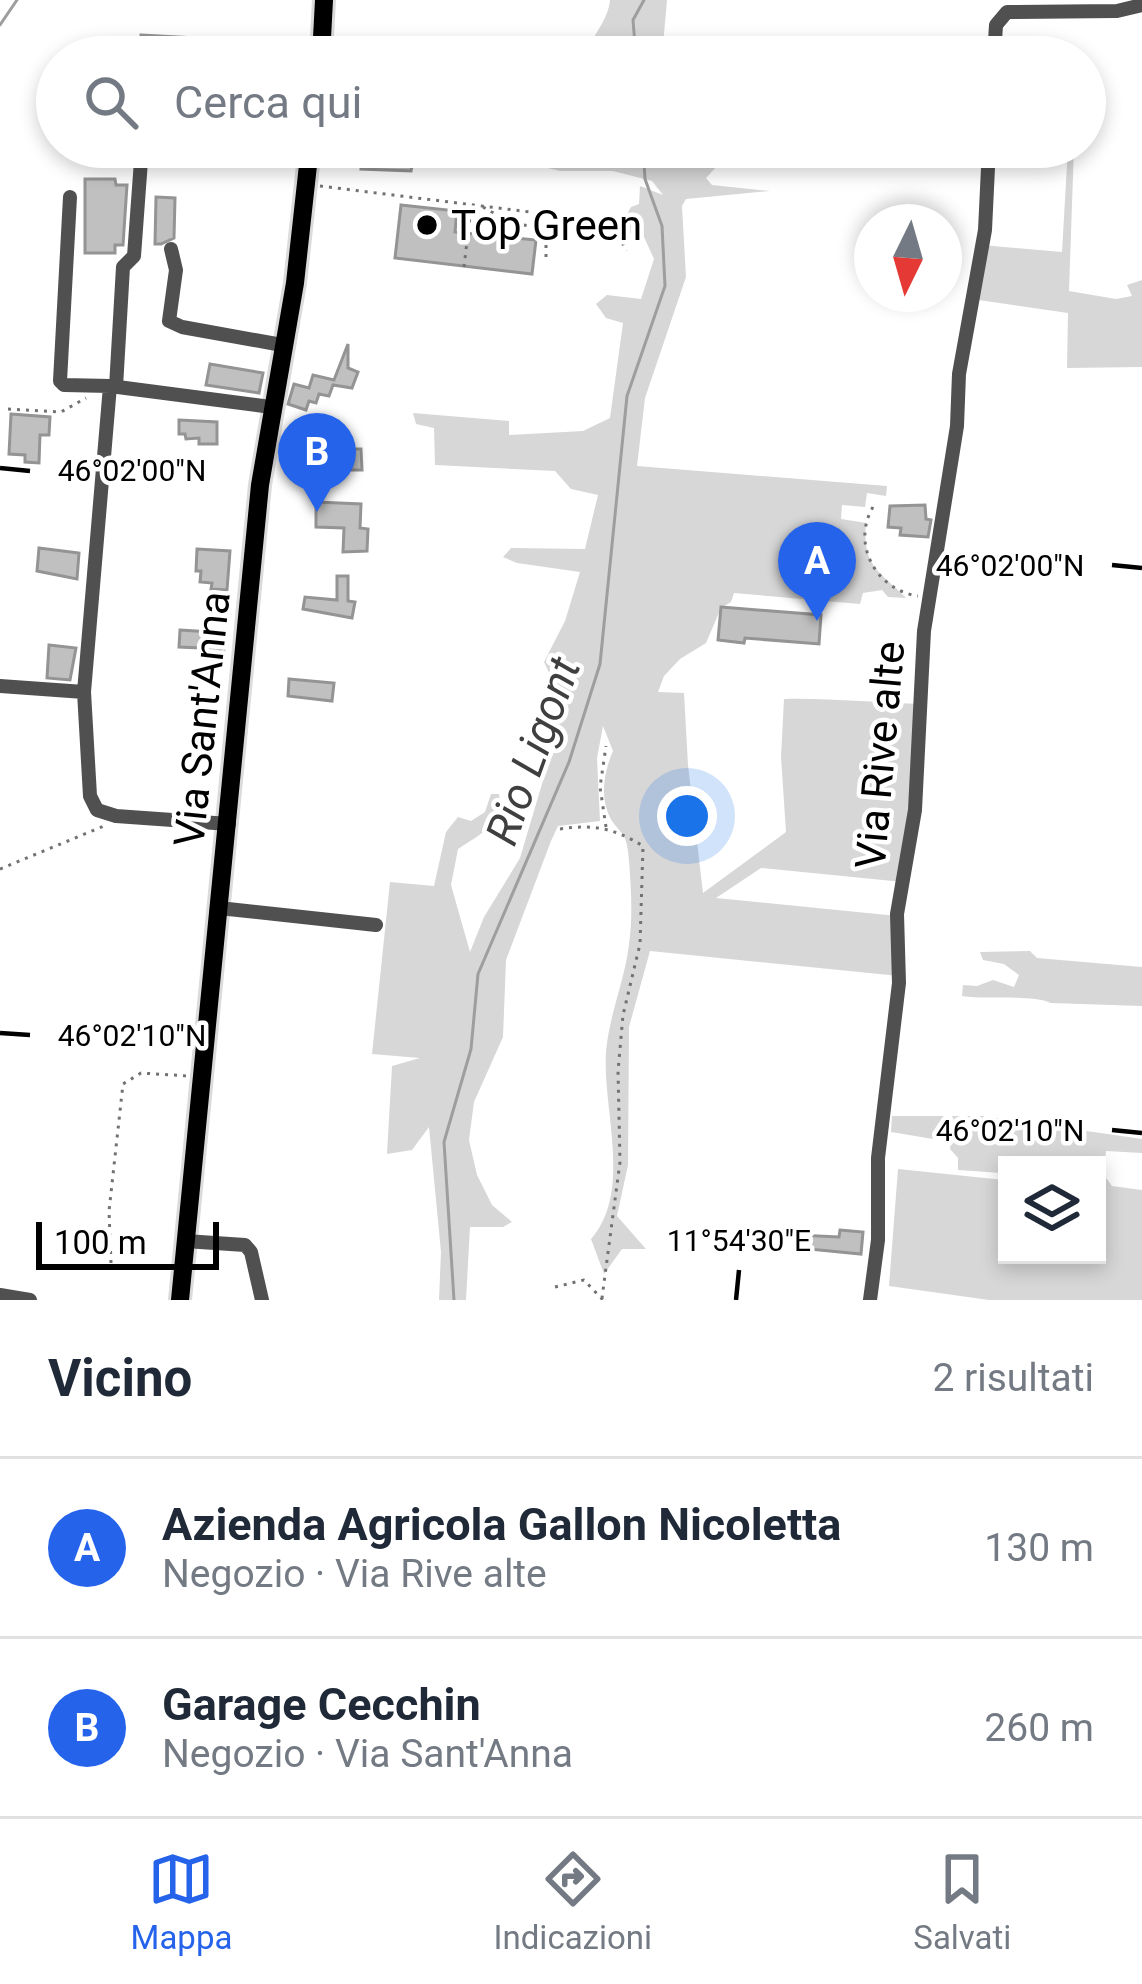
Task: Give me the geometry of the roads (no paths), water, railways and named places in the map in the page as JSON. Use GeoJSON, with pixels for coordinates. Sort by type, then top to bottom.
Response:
{"type":"FeatureCollection","features":[{"type":"Feature","properties":{"kind":"main road"},"geometry":{"type":"LineString","coordinates":[[322,36],[324,0]]}},
{"type":"Feature","properties":{"kind":"main road","name":"Via Sant'Anna"},"geometry":{"type":"LineString","coordinates":[[179,1300],[271,407],[295,283],[308,168]]}},
{"type":"Feature","properties":{"kind":"street"},"geometry":{"type":"LineString","coordinates":[[995,36],[996,25],[1007,12],[1117,11],[1142,5]]}},
{"type":"Feature","properties":{"kind":"street"},"geometry":{"type":"LineString","coordinates":[[140,168],[134,256],[123,267],[109,386],[84,692],[90,796],[97,811],[116,816],[229,824]]}},
{"type":"Feature","properties":{"kind":"street","name":"Via Rive alte"},"geometry":{"type":"LineString","coordinates":[[870,1300],[878,1240],[878,1158],[899,983],[897,914],[915,810],[924,631],[957,426],[959,374],[985,230],[988,168]]}},
{"type":"Feature","properties":{"kind":"street"},"geometry":{"type":"LineString","coordinates":[[70,197],[60,381],[271,407]]}},
{"type":"Feature","properties":{"kind":"street"},"geometry":{"type":"LineString","coordinates":[[171,249],[176,270],[169,320],[182,327],[282,345]]}},
{"type":"Feature","properties":{"kind":"street"},"geometry":{"type":"LineString","coordinates":[[0,686],[84,692]]}},
{"type":"Feature","properties":{"kind":"street"},"geometry":{"type":"LineString","coordinates":[[219,908],[376,926]]}},
{"type":"Feature","properties":{"kind":"street"},"geometry":{"type":"LineString","coordinates":[[185,1241],[245,1245],[262,1300]]}},
{"type":"Feature","properties":{"kind":"street"},"geometry":{"type":"LineString","coordinates":[[0,1295],[30,1300]]}},
{"type":"Feature","properties":{"kind":"waterway"},"geometry":{"type":"LineString","coordinates":[[0,25],[17,0]]}},
{"type":"Feature","properties":{"kind":"waterway","name":"Rio Ligont"},"geometry":{"type":"LineString","coordinates":[[634,36],[633,20],[644,0]]}},
{"type":"Feature","properties":{"kind":"waterway","name":"Rio Ligont"},"geometry":{"type":"LineString","coordinates":[[454,1300],[444,1142],[471,1049],[478,974],[569,762],[600,664],[627,396],[665,286],[662,226],[644,168]]}},
{"type":"Feature","properties":{"kind":"place","name":"Top Green"},"geometry":{"type":"Point","coordinates":[427,225]}},
{"type":"Feature","properties":{"kind":"place","name":"Garage Cecchin"},"geometry":{"type":"Point","coordinates":[317,512]}},
{"type":"Feature","properties":{"kind":"place","name":"Azienda Agricola Gallon Nicoletta"},"geometry":{"type":"Point","coordinates":[817,621]}}]}
